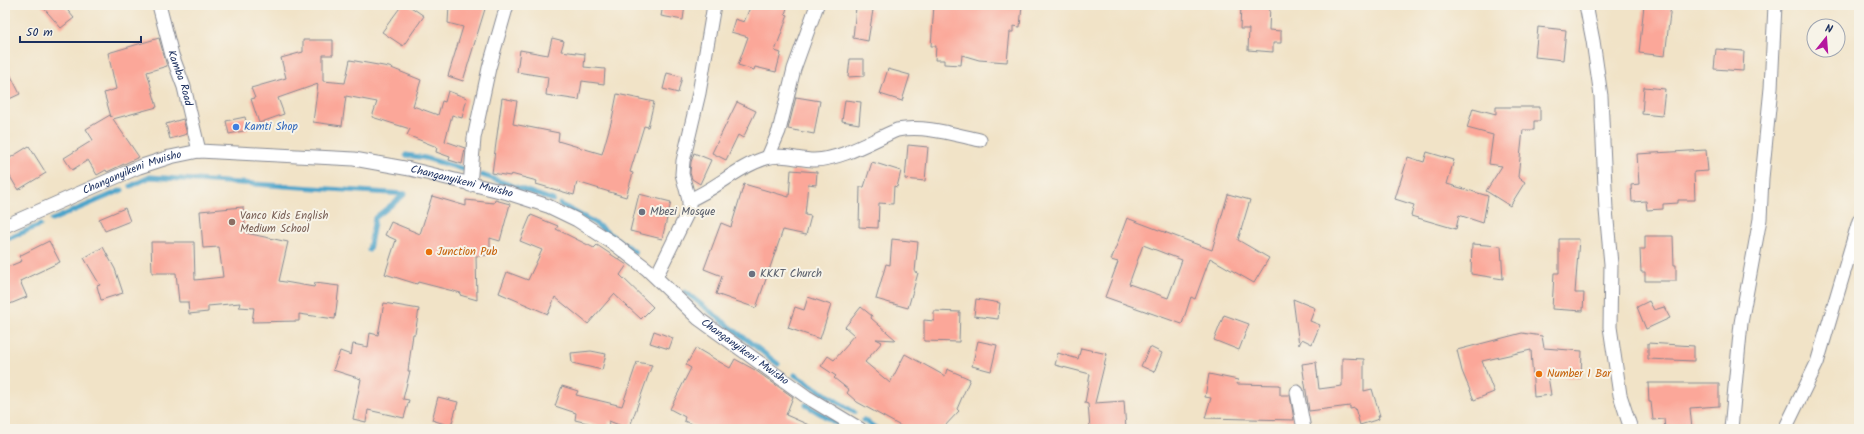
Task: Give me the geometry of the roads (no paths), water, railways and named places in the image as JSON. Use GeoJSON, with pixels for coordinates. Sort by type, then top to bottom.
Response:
{"type":"FeatureCollection","features":[{"type":"Feature","properties":{"kind":"street","name":"Kamba Road"},"geometry":{"type":"LineString","coordinates":[[159,5],[172,55],[184,87],[199,151]]}},
{"type":"Feature","properties":{"kind":"street"},"geometry":{"type":"LineString","coordinates":[[470,185],[474,138],[489,68],[507,5]]}},
{"type":"Feature","properties":{"kind":"street"},"geometry":{"type":"LineString","coordinates":[[656,277],[689,210],[689,200],[682,174],[683,161],[699,93],[714,5]]}},
{"type":"Feature","properties":{"kind":"street"},"geometry":{"type":"LineString","coordinates":[[768,157],[779,131],[794,69],[817,5]]}},
{"type":"Feature","properties":{"kind":"street"},"geometry":{"type":"LineString","coordinates":[[1586,5],[1593,40],[1601,96],[1606,210],[1611,264],[1610,328],[1620,395],[1632,429]]}},
{"type":"Feature","properties":{"kind":"street"},"geometry":{"type":"LineString","coordinates":[[1730,429],[1742,323],[1760,219],[1775,5]]}},
{"type":"Feature","properties":{"kind":"street"},"geometry":{"type":"LineString","coordinates":[[689,200],[710,190],[754,163],[768,157],[787,156],[813,160],[830,158],[897,130],[908,128],[929,129],[980,140]]}},
{"type":"Feature","properties":{"kind":"street","name":"Changanyikeni Mwisho"},"geometry":{"type":"LineString","coordinates":[[5,226],[139,167],[170,157],[199,151],[354,159],[410,169],[470,185],[508,193],[548,206],[563,213],[616,245],[656,277],[706,323],[807,397],[860,429]]}},
{"type":"Feature","properties":{"kind":"street"},"geometry":{"type":"LineString","coordinates":[[1785,429],[1818,363],[1859,221]]}},
{"type":"Feature","properties":{"kind":"street"},"geometry":{"type":"LineString","coordinates":[[1297,392],[1304,429]]}},
{"type":"Feature","properties":{"kind":"waterway"},"geometry":{"type":"LineString","coordinates":[[406,155],[425,158],[463,169]]}},
{"type":"Feature","properties":{"kind":"waterway"},"geometry":{"type":"LineString","coordinates":[[482,175],[553,200]]}},
{"type":"Feature","properties":{"kind":"waterway"},"geometry":{"type":"LineString","coordinates":[[131,186],[150,177],[405,194]]}},
{"type":"Feature","properties":{"kind":"waterway"},"geometry":{"type":"LineString","coordinates":[[52,220],[122,190]]}},
{"type":"Feature","properties":{"kind":"waterway"},"geometry":{"type":"LineString","coordinates":[[369,250],[375,218],[405,194]]}},
{"type":"Feature","properties":{"kind":"waterway"},"geometry":{"type":"LineString","coordinates":[[560,204],[593,222],[635,252]]}},
{"type":"Feature","properties":{"kind":"waterway"},"geometry":{"type":"LineString","coordinates":[[5,240],[40,225]]}},
{"type":"Feature","properties":{"kind":"waterway"},"geometry":{"type":"LineString","coordinates":[[685,292],[778,364]]}},
{"type":"Feature","properties":{"kind":"waterway"},"geometry":{"type":"LineString","coordinates":[[795,375],[854,412]]}},
{"type":"Feature","properties":{"kind":"waterway"},"geometry":{"type":"LineString","coordinates":[[806,405],[846,429]]}},
{"type":"Feature","properties":{"kind":"waterway"},"geometry":{"type":"LineString","coordinates":[[864,420],[877,429]]}},
{"type":"Feature","properties":{"kind":"place","name":"Kamti Shop"},"geometry":{"type":"Point","coordinates":[236,127]}},
{"type":"Feature","properties":{"kind":"place","name":"Mbezi Mosque"},"geometry":{"type":"Point","coordinates":[642,212]}},
{"type":"Feature","properties":{"kind":"place","name":"Vanco Kids English Medium School"},"geometry":{"type":"Point","coordinates":[232,222]}},
{"type":"Feature","properties":{"kind":"place","name":"Junction Pub"},"geometry":{"type":"Point","coordinates":[429,252]}},
{"type":"Feature","properties":{"kind":"place","name":"KKKT Church"},"geometry":{"type":"Point","coordinates":[752,274]}},
{"type":"Feature","properties":{"kind":"place","name":"Number 1 Bar"},"geometry":{"type":"Point","coordinates":[1539,374]}}]}
